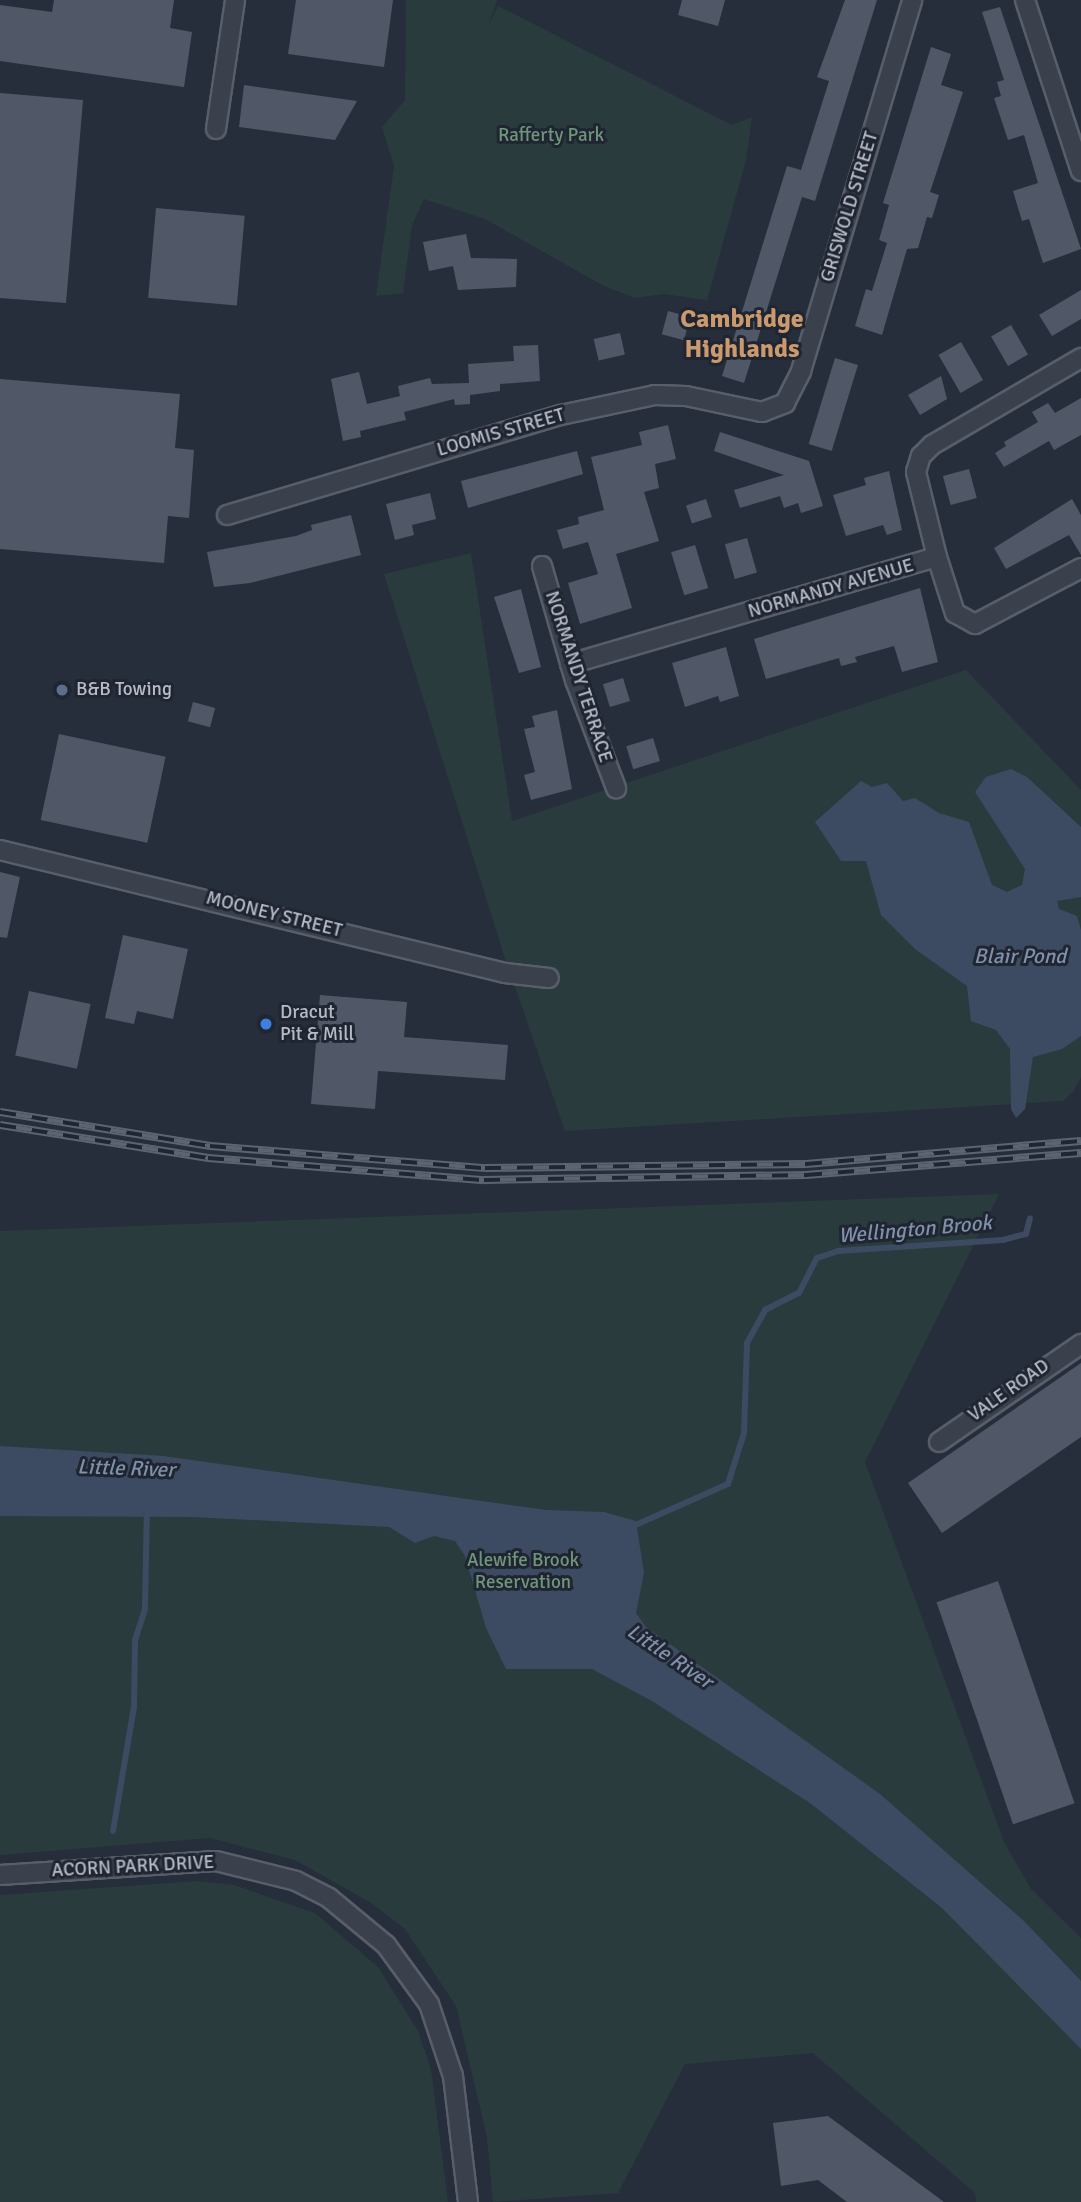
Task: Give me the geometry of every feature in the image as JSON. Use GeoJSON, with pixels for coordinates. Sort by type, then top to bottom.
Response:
{"type":"FeatureCollection","features":[{"type":"Feature","properties":{"kind":"street"},"geometry":{"type":"LineString","coordinates":[[216,129],[235,0]]}},
{"type":"Feature","properties":{"kind":"street","name":"GRISWOLD STREET"},"geometry":{"type":"LineString","coordinates":[[779,408],[801,371],[912,0]]}},
{"type":"Feature","properties":{"kind":"street"},"geometry":{"type":"LineString","coordinates":[[1026,0],[1081,171]]}},
{"type":"Feature","properties":{"kind":"street"},"geometry":{"type":"LineString","coordinates":[[937,557],[916,472],[921,456],[932,445],[1081,358]]}},
{"type":"Feature","properties":{"kind":"street","name":"LOOMIS STREET"},"geometry":{"type":"LineString","coordinates":[[227,515],[561,415],[655,395],[686,396],[762,412],[779,408]]}},
{"type":"Feature","properties":{"kind":"street","name":"NORMANDY AVENUE"},"geometry":{"type":"LineString","coordinates":[[570,664],[937,557],[955,613],[975,624],[1081,568]]}},
{"type":"Feature","properties":{"kind":"street","name":"NORMANDY TERRACE"},"geometry":{"type":"LineString","coordinates":[[542,566],[570,664],[616,788]]}},
{"type":"Feature","properties":{"kind":"street","name":"MOONEY STREET"},"geometry":{"type":"LineString","coordinates":[[0,850],[505,973],[549,978]]}},
{"type":"Feature","properties":{"kind":"street","name":"VALE ROAD"},"geometry":{"type":"LineString","coordinates":[[939,1442],[1081,1344]]}},
{"type":"Feature","properties":{"kind":"street","name":"ACORN PARK DRIVE"},"geometry":{"type":"LineString","coordinates":[[0,1875],[216,1861],[296,1881],[329,1898],[386,1945],[429,2004],[453,2076],[468,2202]]}},
{"type":"Feature","properties":{"kind":"green space","name":"Rafferty Park"},"geometry":{"type":"Polygon","coordinates":[[[406,0],[497,0],[489,24],[498,6],[732,125],[752,117],[746,160],[707,300],[664,294],[635,298],[604,286],[485,219],[424,199],[412,225],[403,293],[376,296],[394,166],[382,127],[405,100],[406,0]]]}},
{"type":"Feature","properties":{"kind":"green space"},"geometry":{"type":"Polygon","coordinates":[[[471,553],[512,821],[966,670],[1081,790],[1081,1077],[1073,1092],[1063,1101],[565,1131],[504,955],[384,574],[471,553]]]}},
{"type":"Feature","properties":{"kind":"green space","name":"Alewife Brook Reservation"},"geometry":{"type":"Polygon","coordinates":[[[999,1194],[865,1462],[1004,1842],[1031,1889],[1081,1938],[1081,2202],[976,2202],[975,2193],[813,2053],[685,2064],[618,2193],[493,2202],[487,2137],[456,2006],[405,1929],[371,1903],[295,1860],[210,1838],[0,1855],[0,1231],[999,1194]]]}},
{"type":"Feature","properties":{"kind":"green space"},"geometry":{"type":"Polygon","coordinates":[[[198,1881],[234,1885],[315,1913],[378,1967],[418,2031],[431,2069],[448,2202],[0,2202],[0,1895],[198,1881]]]}},
{"type":"Feature","properties":{"kind":"water","name":"Blair Pond"},"geometry":{"type":"Polygon","coordinates":[[[1011,769],[1027,777],[1081,827],[1081,897],[1057,901],[1059,909],[1077,916],[1081,930],[1081,1036],[1062,1049],[1033,1057],[1025,1109],[1016,1118],[1011,1109],[1010,1049],[996,1030],[971,1021],[967,986],[915,949],[881,915],[866,861],[841,861],[815,822],[861,781],[872,787],[887,783],[903,801],[915,798],[939,813],[969,822],[992,885],[1007,892],[1022,885],[1025,869],[975,792],[986,777],[1011,769]]]}},
{"type":"Feature","properties":{"kind":"water","name":"Little River"},"geometry":{"type":"Polygon","coordinates":[[[0,1446],[163,1456],[546,1510],[604,1512],[636,1521],[644,1573],[636,1613],[646,1627],[880,1794],[1025,1922],[1081,1981],[1081,2049],[942,1908],[810,1803],[652,1701],[592,1669],[506,1669],[486,1628],[465,1556],[455,1541],[434,1536],[415,1543],[389,1527],[193,1517],[0,1516],[0,1446]]]}},
{"type":"Feature","properties":{"kind":"building"},"geometry":{"type":"Polygon","coordinates":[[[54,0],[174,0],[170,28],[192,32],[184,87],[0,61],[0,5],[52,12],[54,0]]]}},
{"type":"Feature","properties":{"kind":"building"},"geometry":{"type":"Polygon","coordinates":[[[296,0],[393,0],[384,67],[288,54],[296,0]]]}},
{"type":"Feature","properties":{"kind":"building"},"geometry":{"type":"Polygon","coordinates":[[[682,0],[725,0],[718,26],[678,15],[682,0]]]}},
{"type":"Feature","properties":{"kind":"building"},"geometry":{"type":"Polygon","coordinates":[[[845,0],[877,0],[815,201],[802,197],[744,383],[722,376],[787,166],[801,170],[829,81],[817,77],[845,0]]]}},
{"type":"Feature","properties":{"kind":"building"},"geometry":{"type":"Polygon","coordinates":[[[1000,7],[1081,249],[1043,263],[1029,219],[1022,221],[1013,191],[1038,183],[1024,135],[1008,140],[994,98],[1001,96],[997,82],[1004,80],[982,12],[1000,7]]]}},
{"type":"Feature","properties":{"kind":"building"},"geometry":{"type":"Polygon","coordinates":[[[931,47],[951,54],[941,85],[963,92],[930,192],[939,195],[932,218],[927,217],[918,248],[907,249],[882,335],[855,326],[866,289],[872,291],[887,243],[879,240],[889,205],[883,203],[931,47]]]}},
{"type":"Feature","properties":{"kind":"building"},"geometry":{"type":"Polygon","coordinates":[[[244,85],[357,101],[335,140],[239,127],[244,85]]]}},
{"type":"Feature","properties":{"kind":"building"},"geometry":{"type":"Polygon","coordinates":[[[0,93],[83,100],[66,303],[0,298],[0,93]]]}},
{"type":"Feature","properties":{"kind":"building"},"geometry":{"type":"Polygon","coordinates":[[[156,208],[245,216],[237,305],[148,298],[156,208]]]}},
{"type":"Feature","properties":{"kind":"building"},"geometry":{"type":"Polygon","coordinates":[[[466,234],[471,258],[517,259],[516,287],[458,290],[453,266],[429,271],[423,242],[466,234]]]}},
{"type":"Feature","properties":{"kind":"building"},"geometry":{"type":"Polygon","coordinates":[[[1081,290],[1081,319],[1052,336],[1039,315],[1081,290]]]}},
{"type":"Feature","properties":{"kind":"building"},"geometry":{"type":"Polygon","coordinates":[[[668,311],[690,317],[684,340],[662,334],[668,311]]]}},
{"type":"Feature","properties":{"kind":"building"},"geometry":{"type":"Polygon","coordinates":[[[1011,325],[1028,354],[1008,366],[991,337],[1011,325]]]}},
{"type":"Feature","properties":{"kind":"building"},"geometry":{"type":"Polygon","coordinates":[[[620,333],[625,354],[599,361],[594,339],[620,333]]]}},
{"type":"Feature","properties":{"kind":"building"},"geometry":{"type":"Polygon","coordinates":[[[961,342],[983,380],[960,393],[938,355],[961,342]]]}},
{"type":"Feature","properties":{"kind":"building"},"geometry":{"type":"Polygon","coordinates":[[[538,345],[540,381],[500,384],[500,391],[470,395],[470,404],[455,405],[454,399],[404,412],[406,420],[360,431],[361,437],[343,441],[331,379],[359,372],[367,404],[400,396],[398,386],[430,378],[432,384],[469,383],[468,364],[514,361],[513,346],[538,345]]]}},
{"type":"Feature","properties":{"kind":"building"},"geometry":{"type":"Polygon","coordinates":[[[835,358],[858,365],[832,451],[809,444],[835,358]]]}},
{"type":"Feature","properties":{"kind":"building"},"geometry":{"type":"Polygon","coordinates":[[[941,376],[947,399],[920,415],[908,395],[941,376]]]}},
{"type":"Feature","properties":{"kind":"building"},"geometry":{"type":"Polygon","coordinates":[[[0,379],[180,394],[175,448],[194,450],[189,518],[168,516],[164,563],[0,549],[0,379]]]}},
{"type":"Feature","properties":{"kind":"building"},"geometry":{"type":"Polygon","coordinates":[[[1081,398],[1081,435],[1054,450],[1049,441],[1004,467],[995,453],[1006,446],[1004,442],[1038,422],[1032,412],[1048,403],[1055,413],[1081,398]]]}},
{"type":"Feature","properties":{"kind":"building"},"geometry":{"type":"Polygon","coordinates":[[[668,425],[676,459],[655,464],[659,488],[644,492],[659,541],[616,554],[632,608],[580,624],[568,583],[598,574],[588,542],[563,549],[557,530],[579,524],[578,517],[604,510],[591,457],[642,445],[639,432],[668,425]]]}},
{"type":"Feature","properties":{"kind":"building"},"geometry":{"type":"Polygon","coordinates":[[[720,432],[809,461],[823,506],[801,513],[798,503],[784,508],[780,496],[740,508],[734,490],[784,475],[714,451],[720,432]]]}},
{"type":"Feature","properties":{"kind":"building"},"geometry":{"type":"Polygon","coordinates":[[[577,451],[583,474],[468,508],[461,481],[577,451]]]}},
{"type":"Feature","properties":{"kind":"building"},"geometry":{"type":"Polygon","coordinates":[[[969,469],[977,498],[951,505],[943,476],[969,469]]]}},
{"type":"Feature","properties":{"kind":"building"},"geometry":{"type":"Polygon","coordinates":[[[889,471],[902,530],[887,535],[883,525],[846,536],[833,495],[866,485],[864,478],[889,471]]]}},
{"type":"Feature","properties":{"kind":"building"},"geometry":{"type":"Polygon","coordinates":[[[430,493],[436,519],[412,525],[414,535],[395,540],[386,504],[430,493]]]}},
{"type":"Feature","properties":{"kind":"building"},"geometry":{"type":"Polygon","coordinates":[[[706,499],[712,517],[692,524],[686,505],[706,499]]]}},
{"type":"Feature","properties":{"kind":"building"},"geometry":{"type":"Polygon","coordinates":[[[1072,499],[1081,515],[1081,555],[1069,535],[1006,569],[994,548],[1072,499]]]}},
{"type":"Feature","properties":{"kind":"building"},"geometry":{"type":"Polygon","coordinates":[[[351,515],[361,555],[250,583],[214,587],[207,552],[296,536],[312,530],[311,525],[351,515]]]}},
{"type":"Feature","properties":{"kind":"building"},"geometry":{"type":"Polygon","coordinates":[[[747,538],[757,573],[735,579],[725,544],[747,538]]]}},
{"type":"Feature","properties":{"kind":"building"},"geometry":{"type":"Polygon","coordinates":[[[695,545],[708,588],[684,595],[671,552],[695,545]]]}},
{"type":"Feature","properties":{"kind":"building"},"geometry":{"type":"Polygon","coordinates":[[[920,588],[938,662],[902,672],[894,646],[855,657],[857,662],[841,666],[839,658],[766,679],[754,639],[920,588]]]}},
{"type":"Feature","properties":{"kind":"building"},"geometry":{"type":"Polygon","coordinates":[[[521,589],[541,667],[519,673],[494,597],[521,589]]]}},
{"type":"Feature","properties":{"kind":"building"},"geometry":{"type":"Polygon","coordinates":[[[726,647],[739,696],[720,702],[718,696],[685,707],[672,663],[726,647]]]}},
{"type":"Feature","properties":{"kind":"building"},"geometry":{"type":"Polygon","coordinates":[[[623,678],[630,701],[610,707],[603,684],[623,678]]]}},
{"type":"Feature","properties":{"kind":"building"},"geometry":{"type":"Polygon","coordinates":[[[193,702],[215,708],[210,727],[188,721],[193,702]]]}},
{"type":"Feature","properties":{"kind":"building"},"geometry":{"type":"Polygon","coordinates":[[[557,710],[572,789],[531,800],[524,775],[535,772],[524,729],[535,727],[532,716],[557,710]]]}},
{"type":"Feature","properties":{"kind":"building"},"geometry":{"type":"Polygon","coordinates":[[[59,734],[166,757],[147,843],[41,820],[59,734]]]}},
{"type":"Feature","properties":{"kind":"building"},"geometry":{"type":"Polygon","coordinates":[[[653,738],[660,761],[633,769],[626,746],[653,738]]]}},
{"type":"Feature","properties":{"kind":"building"},"geometry":{"type":"Polygon","coordinates":[[[0,872],[20,877],[7,938],[0,937],[0,872]]]}},
{"type":"Feature","properties":{"kind":"building"},"geometry":{"type":"Polygon","coordinates":[[[123,935],[188,949],[173,1019],[137,1011],[134,1024],[105,1018],[123,935]]]}},
{"type":"Feature","properties":{"kind":"building"},"geometry":{"type":"Polygon","coordinates":[[[29,991],[91,1004],[77,1069],[15,1056],[29,991]]]}},
{"type":"Feature","properties":{"kind":"building"},"geometry":{"type":"Polygon","coordinates":[[[320,995],[407,1002],[404,1037],[508,1045],[505,1080],[378,1071],[375,1109],[311,1104],[320,995]]]}},
{"type":"Feature","properties":{"kind":"building"},"geometry":{"type":"Polygon","coordinates":[[[1081,1363],[1081,1437],[942,1533],[908,1483],[1081,1363]]]}},
{"type":"Feature","properties":{"kind":"building"},"geometry":{"type":"Polygon","coordinates":[[[998,1581],[1075,1803],[1013,1824],[937,1602],[998,1581]]]}},
{"type":"Feature","properties":{"kind":"building"},"geometry":{"type":"Polygon","coordinates":[[[828,2116],[944,2202],[847,2202],[818,2180],[781,2186],[773,2123],[828,2116]]]}},
{"type":"Feature","properties":{"kind":"waterway","name":"Wellington Brook"},"geometry":{"type":"LineString","coordinates":[[631,1527],[728,1484],[744,1433],[747,1343],[765,1310],[799,1293],[817,1258],[838,1251],[1003,1240],[1026,1234],[1030,1218]]}},
{"type":"Feature","properties":{"kind":"waterway"},"geometry":{"type":"LineString","coordinates":[[113,1831],[134,1707],[135,1640],[145,1609],[147,1509]]}},
{"type":"Feature","properties":{"kind":"railway"},"geometry":{"type":"LineString","coordinates":[[0,1112],[210,1146],[485,1168],[806,1164],[1081,1141]]}},
{"type":"Feature","properties":{"kind":"railway"},"geometry":{"type":"LineString","coordinates":[[0,1125],[208,1158],[484,1180],[806,1175],[1081,1153]]}},
{"type":"Feature","properties":{"kind":"place","name":"B&B Towing"},"geometry":{"type":"Point","coordinates":[62,690]}},
{"type":"Feature","properties":{"kind":"place","name":"Dracut Pit & Mill"},"geometry":{"type":"Point","coordinates":[266,1024]}},
{"type":"Feature","properties":{"kind":"district","name":"Cambridge Highlands"},"geometry":{"type":"Point","coordinates":[742,335]}}]}
